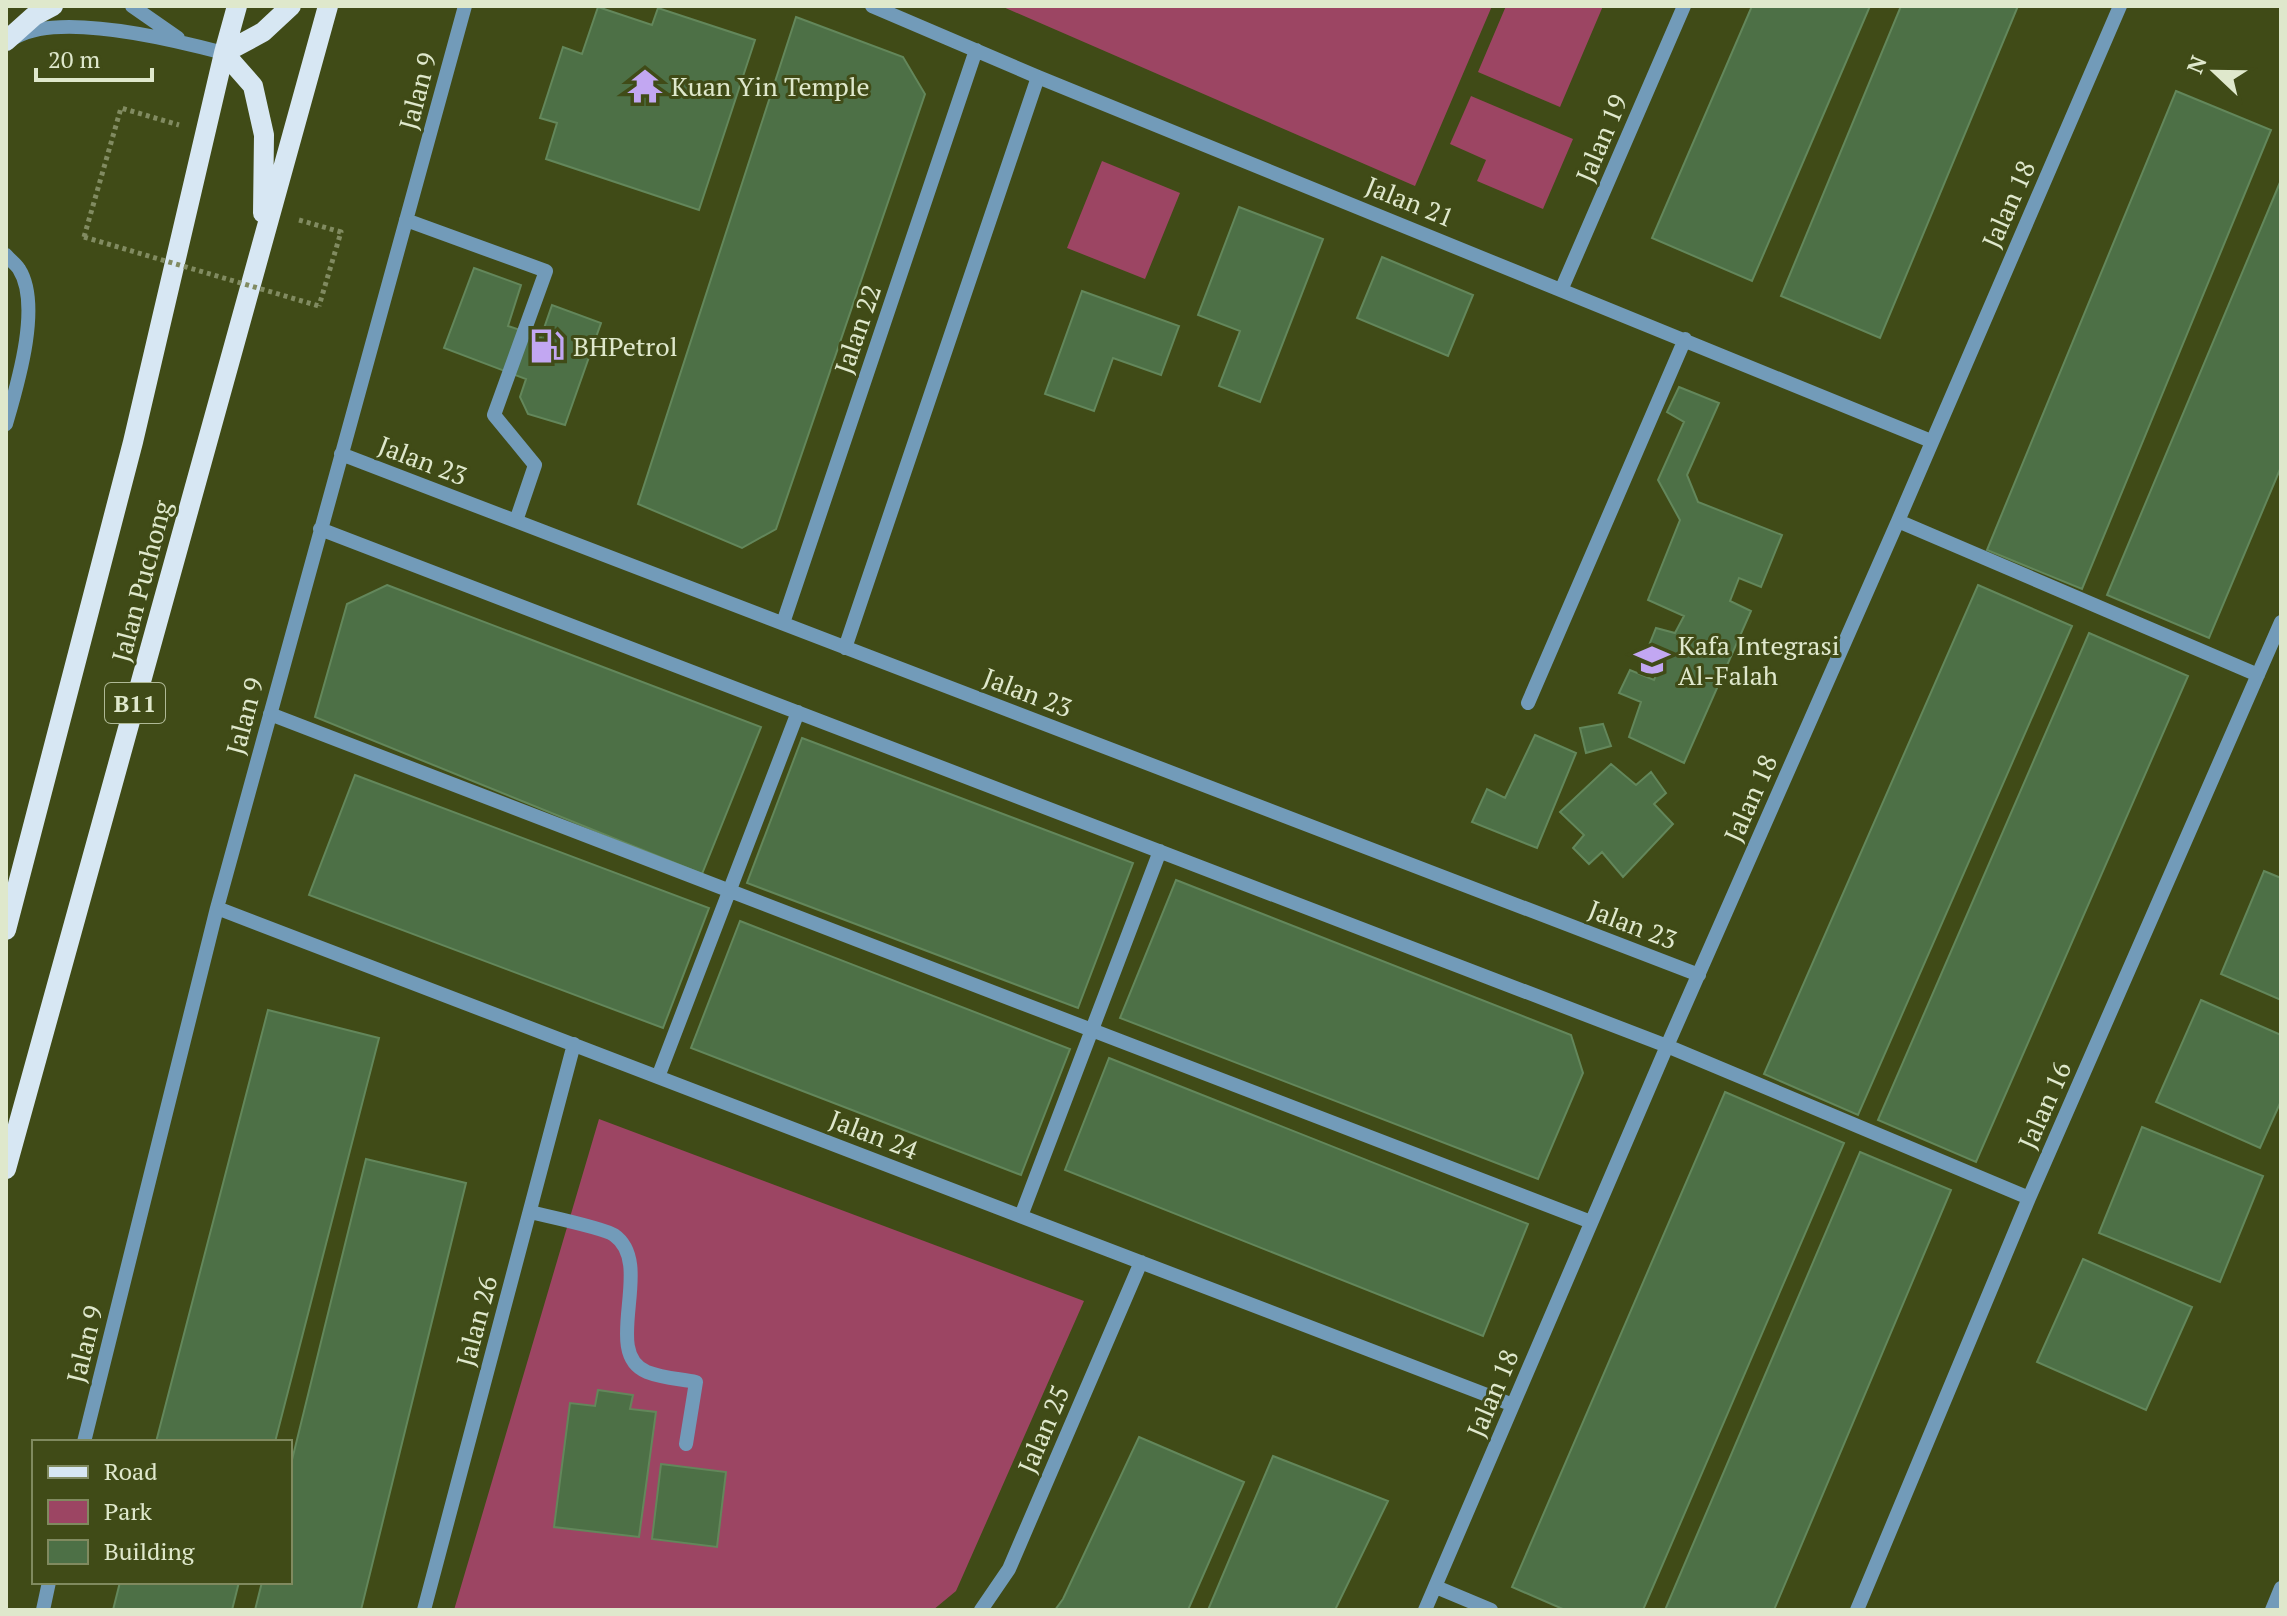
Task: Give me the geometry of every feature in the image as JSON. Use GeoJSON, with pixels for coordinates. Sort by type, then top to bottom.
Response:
{"type":"FeatureCollection","features":[{"type":"Feature","properties":{"kind":"main road"},"geometry":{"type":"LineString","coordinates":[[6,42],[34,16],[53,6]]}},
{"type":"Feature","properties":{"kind":"main road","name":"Jalan Puchong"},"geometry":{"type":"LineString","coordinates":[[6,930],[133,442],[237,6]]}},
{"type":"Feature","properties":{"kind":"main road"},"geometry":{"type":"LineString","coordinates":[[263,237],[264,135],[253,86],[224,53],[263,32],[291,6]]}},
{"type":"Feature","properties":{"kind":"main road","name":"Jalan Puchong"},"geometry":{"type":"LineString","coordinates":[[6,1169],[328,6]]}},
{"type":"Feature","properties":{"kind":"street"},"geometry":{"type":"LineString","coordinates":[[132,6],[185,42]]}},
{"type":"Feature","properties":{"kind":"street","name":"Jalan 9"},"geometry":{"type":"LineString","coordinates":[[84,1440],[217,908],[465,6]]}},
{"type":"Feature","properties":{"kind":"street","name":"Jalan 21"},"geometry":{"type":"LineString","coordinates":[[872,6],[1038,77],[1931,441]]}},
{"type":"Feature","properties":{"kind":"street","name":"Jalan 19"},"geometry":{"type":"LineString","coordinates":[[1562,288],[1684,6]]}},
{"type":"Feature","properties":{"kind":"street","name":"Jalan 18"},"geometry":{"type":"LineString","coordinates":[[1425,1610],[2120,6]]}},
{"type":"Feature","properties":{"kind":"street"},"geometry":{"type":"LineString","coordinates":[[6,42],[24,32],[69,27],[118,30],[185,42],[224,53]]}},
{"type":"Feature","properties":{"kind":"street","name":"Jalan 22"},"geometry":{"type":"LineString","coordinates":[[783,623],[976,50]]}},
{"type":"Feature","properties":{"kind":"street"},"geometry":{"type":"LineString","coordinates":[[845,648],[1038,77]]}},
{"type":"Feature","properties":{"kind":"street"},"geometry":{"type":"LineString","coordinates":[[406,220],[546,271],[494,415],[535,465],[516,521]]}},
{"type":"Feature","properties":{"kind":"street"},"geometry":{"type":"LineString","coordinates":[[6,255],[20,269],[28,296],[22,366],[6,424]]}},
{"type":"Feature","properties":{"kind":"street"},"geometry":{"type":"LineString","coordinates":[[1528,703],[1685,339]]}},
{"type":"Feature","properties":{"kind":"street","name":"Jalan 23"},"geometry":{"type":"LineString","coordinates":[[341,454],[1699,975]]}},
{"type":"Feature","properties":{"kind":"street"},"geometry":{"type":"LineString","coordinates":[[1898,521],[2258,675]]}},
{"type":"Feature","properties":{"kind":"street"},"geometry":{"type":"LineString","coordinates":[[320,529],[1667,1046],[2029,1198]]}},
{"type":"Feature","properties":{"kind":"street","name":"Jalan 16"},"geometry":{"type":"LineString","coordinates":[[1857,1610],[2029,1198],[2281,622]]}},
{"type":"Feature","properties":{"kind":"street"},"geometry":{"type":"LineString","coordinates":[[658,1077],[798,712]]}},
{"type":"Feature","properties":{"kind":"street"},"geometry":{"type":"LineString","coordinates":[[270,714],[1591,1222]]}},
{"type":"Feature","properties":{"kind":"street"},"geometry":{"type":"LineString","coordinates":[[1021,1216],[1160,851]]}},
{"type":"Feature","properties":{"kind":"street","name":"Jalan 24"},"geometry":{"type":"LineString","coordinates":[[217,908],[1513,1405]]}},
{"type":"Feature","properties":{"kind":"street","name":"Jalan 26"},"geometry":{"type":"LineString","coordinates":[[424,1610],[574,1044]]}},
{"type":"Feature","properties":{"kind":"street"},"geometry":{"type":"LineString","coordinates":[[530,1212],[614,1235],[628,1252],[631,1276],[627,1337],[631,1358],[645,1371],[696,1382],[686,1444]]}},
{"type":"Feature","properties":{"kind":"street","name":"Jalan 25"},"geometry":{"type":"LineString","coordinates":[[981,1610],[1009,1569],[1141,1262]]}},
{"type":"Feature","properties":{"kind":"street"},"geometry":{"type":"LineString","coordinates":[[43,1610],[49,1584]]}},
{"type":"Feature","properties":{"kind":"street"},"geometry":{"type":"LineString","coordinates":[[1436,1587],[1491,1610]]}},
{"type":"Feature","properties":{"kind":"street"},"geometry":{"type":"LineString","coordinates":[[2272,1610],[2281,1588]]}},
{"type":"Feature","properties":{"kind":"path"},"geometry":{"type":"LineString","coordinates":[[206,132],[121,108],[84,237],[319,306],[341,232],[271,211]]}},
{"type":"Feature","properties":{"kind":"green space"},"geometry":{"type":"Polygon","coordinates":[[[1001,6],[1492,6],[1415,186],[1001,6]]]}},
{"type":"Feature","properties":{"kind":"green space"},"geometry":{"type":"Polygon","coordinates":[[[1506,6],[1603,6],[1560,107],[1478,72],[1506,6]]]}},
{"type":"Feature","properties":{"kind":"green space"},"geometry":{"type":"Polygon","coordinates":[[[1471,96],[1573,139],[1543,209],[1477,181],[1486,160],[1450,144],[1471,96]]]}},
{"type":"Feature","properties":{"kind":"green space"},"geometry":{"type":"Polygon","coordinates":[[[1102,161],[1180,193],[1145,279],[1067,248],[1102,161]]]}},
{"type":"Feature","properties":{"kind":"green space"},"geometry":{"type":"Polygon","coordinates":[[[599,1119],[1084,1301],[956,1591],[933,1610],[454,1610],[599,1119]]]}},
{"type":"Feature","properties":{"kind":"building"},"geometry":{"type":"Polygon","coordinates":[[[1752,6],[1870,6],[1752,281],[1652,238],[1752,6]]]}},
{"type":"Feature","properties":{"kind":"building"},"geometry":{"type":"Polygon","coordinates":[[[1901,6],[2018,6],[1880,338],[1781,296],[1901,6]]]}},
{"type":"Feature","properties":{"kind":"building","name":"Kuan Yin Temple"},"geometry":{"type":"Polygon","coordinates":[[[598,7],[652,25],[658,8],[755,40],[699,210],[546,159],[557,123],[540,118],[563,47],[582,54],[598,7]]]}},
{"type":"Feature","properties":{"kind":"building"},"geometry":{"type":"Polygon","coordinates":[[[796,17],[903,57],[925,94],[776,529],[742,548],[638,504],[796,17]]]}},
{"type":"Feature","properties":{"kind":"building"},"geometry":{"type":"Polygon","coordinates":[[[2176,91],[2271,130],[2082,589],[1987,550],[2176,91]]]}},
{"type":"Feature","properties":{"kind":"building"},"geometry":{"type":"Polygon","coordinates":[[[2281,180],[2281,467],[2209,638],[2107,595],[2281,180]]]}},
{"type":"Feature","properties":{"kind":"building"},"geometry":{"type":"Polygon","coordinates":[[[1239,207],[1323,239],[1260,402],[1219,386],[1240,331],[1198,315],[1239,207]]]}},
{"type":"Feature","properties":{"kind":"building"},"geometry":{"type":"Polygon","coordinates":[[[1382,257],[1473,295],[1448,356],[1357,318],[1382,257]]]}},
{"type":"Feature","properties":{"kind":"building"},"geometry":{"type":"Polygon","coordinates":[[[474,268],[521,285],[508,326],[541,337],[552,305],[601,323],[565,425],[528,414],[520,397],[526,379],[444,348],[474,268]]]}},
{"type":"Feature","properties":{"kind":"building"},"geometry":{"type":"Polygon","coordinates":[[[1082,291],[1179,326],[1161,375],[1113,358],[1094,411],[1045,394],[1082,291]]]}},
{"type":"Feature","properties":{"kind":"building"},"geometry":{"type":"Polygon","coordinates":[[[1679,387],[1719,403],[1687,475],[1698,502],[1782,535],[1761,587],[1739,578],[1730,601],[1751,611],[1684,763],[1629,737],[1641,702],[1619,693],[1630,670],[1654,680],[1662,660],[1646,653],[1656,628],[1675,633],[1684,616],[1648,600],[1680,520],[1658,480],[1684,422],[1667,412],[1679,387]]]}},
{"type":"Feature","properties":{"kind":"building"},"geometry":{"type":"Polygon","coordinates":[[[387,585],[761,727],[702,874],[315,717],[347,604],[387,585]]]}},
{"type":"Feature","properties":{"kind":"building"},"geometry":{"type":"Polygon","coordinates":[[[1978,585],[2072,626],[1858,1115],[1764,1074],[1978,585]]]}},
{"type":"Feature","properties":{"kind":"building"},"geometry":{"type":"Polygon","coordinates":[[[2089,633],[2188,676],[1976,1162],[1878,1120],[2089,633]]]}},
{"type":"Feature","properties":{"kind":"building"},"geometry":{"type":"Polygon","coordinates":[[[1603,724],[1611,746],[1586,753],[1580,728],[1603,724]]]}},
{"type":"Feature","properties":{"kind":"building"},"geometry":{"type":"Polygon","coordinates":[[[1535,735],[1576,753],[1537,848],[1472,822],[1487,789],[1505,798],[1535,735]]]}},
{"type":"Feature","properties":{"kind":"building"},"geometry":{"type":"Polygon","coordinates":[[[802,738],[1133,863],[1078,1008],[747,883],[802,738]]]}},
{"type":"Feature","properties":{"kind":"building"},"geometry":{"type":"Polygon","coordinates":[[[1611,764],[1636,785],[1651,772],[1666,793],[1654,804],[1673,824],[1623,877],[1602,852],[1589,864],[1573,848],[1584,835],[1560,812],[1611,764]]]}},
{"type":"Feature","properties":{"kind":"building"},"geometry":{"type":"Polygon","coordinates":[[[355,775],[709,908],[663,1028],[309,895],[355,775]]]}},
{"type":"Feature","properties":{"kind":"building"},"geometry":{"type":"Polygon","coordinates":[[[2264,871],[2281,878],[2281,1000],[2221,974],[2264,871]]]}},
{"type":"Feature","properties":{"kind":"building"},"geometry":{"type":"Polygon","coordinates":[[[1176,880],[1571,1035],[1583,1073],[1538,1179],[1120,1018],[1176,880]]]}},
{"type":"Feature","properties":{"kind":"building"},"geometry":{"type":"Polygon","coordinates":[[[740,921],[1070,1049],[1021,1175],[691,1048],[740,921]]]}},
{"type":"Feature","properties":{"kind":"building"},"geometry":{"type":"Polygon","coordinates":[[[2201,1000],[2281,1035],[2281,1101],[2260,1148],[2156,1102],[2201,1000]]]}},
{"type":"Feature","properties":{"kind":"building"},"geometry":{"type":"Polygon","coordinates":[[[268,1010],[379,1038],[276,1440],[157,1440],[268,1010]]]}},
{"type":"Feature","properties":{"kind":"building"},"geometry":{"type":"Polygon","coordinates":[[[1109,1058],[1528,1224],[1483,1336],[1065,1170],[1109,1058]]]}},
{"type":"Feature","properties":{"kind":"building"},"geometry":{"type":"Polygon","coordinates":[[[1725,1092],[1844,1143],[1643,1610],[1565,1610],[1512,1587],[1725,1092]]]}},
{"type":"Feature","properties":{"kind":"building"},"geometry":{"type":"Polygon","coordinates":[[[2142,1127],[2263,1176],[2220,1282],[2099,1233],[2142,1127]]]}},
{"type":"Feature","properties":{"kind":"building"},"geometry":{"type":"Polygon","coordinates":[[[1860,1152],[1951,1190],[1774,1610],[1665,1610],[1860,1152]]]}},
{"type":"Feature","properties":{"kind":"building"},"geometry":{"type":"Polygon","coordinates":[[[366,1159],[466,1183],[361,1610],[255,1610],[262,1584],[292,1584],[292,1460],[366,1159]]]}},
{"type":"Feature","properties":{"kind":"building"},"geometry":{"type":"Polygon","coordinates":[[[2083,1259],[2192,1307],[2146,1410],[2037,1362],[2083,1259]]]}},
{"type":"Feature","properties":{"kind":"building"},"geometry":{"type":"Polygon","coordinates":[[[598,1390],[633,1395],[630,1409],[656,1412],[639,1537],[554,1527],[570,1403],[595,1406],[598,1390]]]}},
{"type":"Feature","properties":{"kind":"building"},"geometry":{"type":"Polygon","coordinates":[[[1139,1437],[1244,1482],[1188,1610],[1055,1610],[1063,1599],[1139,1437]]]}},
{"type":"Feature","properties":{"kind":"building"},"geometry":{"type":"Polygon","coordinates":[[[1273,1456],[1388,1501],[1335,1610],[1208,1610],[1273,1456]]]}},
{"type":"Feature","properties":{"kind":"building"},"geometry":{"type":"Polygon","coordinates":[[[661,1464],[726,1472],[717,1547],[652,1539],[661,1464]]]}},
{"type":"Feature","properties":{"kind":"building"},"geometry":{"type":"Polygon","coordinates":[[[120,1584],[238,1584],[232,1610],[113,1610],[120,1584]]]}},
{"type":"Feature","properties":{"kind":"place","name":"Kuan Yin Temple"},"geometry":{"type":"Point","coordinates":[645,86]}},
{"type":"Feature","properties":{"kind":"place","name":"BHPetrol"},"geometry":{"type":"Point","coordinates":[547,346]}},
{"type":"Feature","properties":{"kind":"place","name":"Kafa Integrasi Al-Falah"},"geometry":{"type":"Point","coordinates":[1652,660]}}]}
